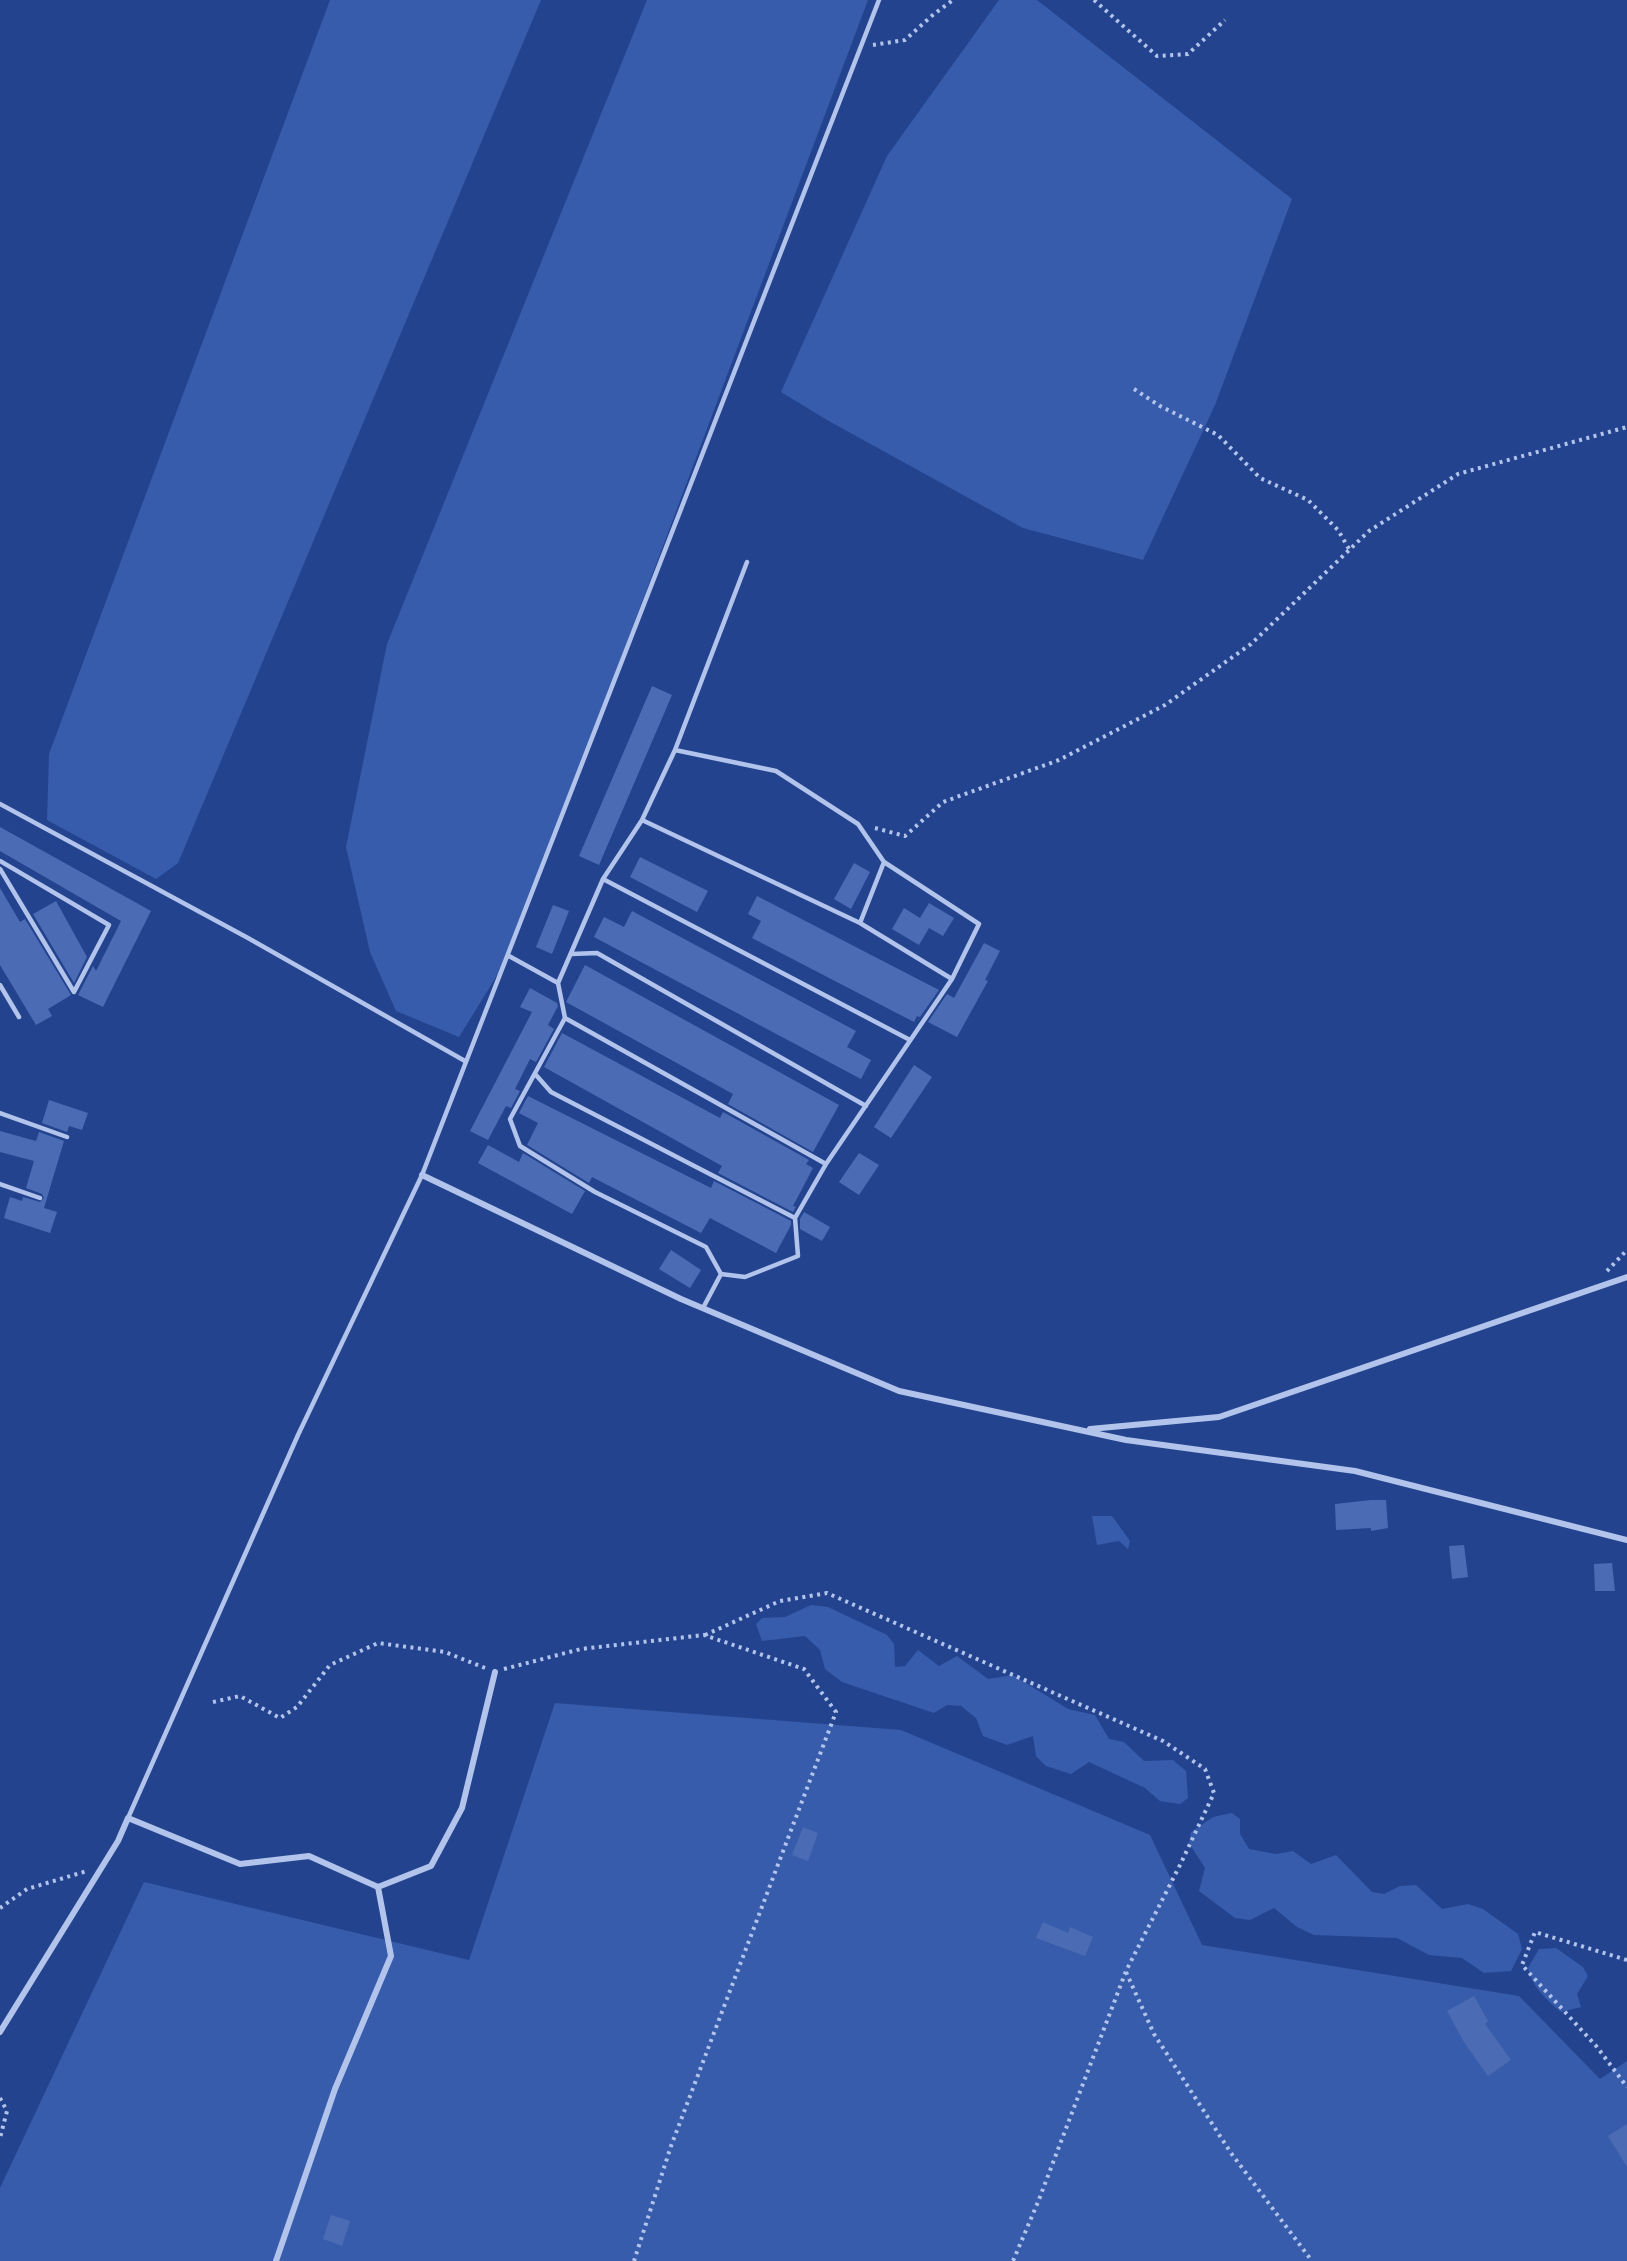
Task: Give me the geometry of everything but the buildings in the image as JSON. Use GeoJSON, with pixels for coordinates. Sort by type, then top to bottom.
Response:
{"type":"FeatureCollection","features":[{"type":"Feature","properties":{"kind":"street"},"geometry":{"type":"LineString","coordinates":[[422,1175],[703,1308],[899,1391],[1126,1440],[1355,1471],[1627,1540]]}},
{"type":"Feature","properties":{"kind":"street"},"geometry":{"type":"LineString","coordinates":[[1082,1430],[1219,1417],[1627,1277]]}},
{"type":"Feature","properties":{"kind":"street"},"geometry":{"type":"LineString","coordinates":[[0,2032],[118,1841],[128,1818],[240,1864],[309,1856],[378,1887],[431,1866],[462,1808],[495,1672]]}},
{"type":"Feature","properties":{"kind":"street"},"geometry":{"type":"LineString","coordinates":[[276,2261],[335,2089],[391,1956],[378,1887]]}},
{"type":"Feature","properties":{"kind":"lane"},"geometry":{"type":"LineString","coordinates":[[128,1818],[298,1435],[422,1175],[879,0]]}},
{"type":"Feature","properties":{"kind":"lane"},"geometry":{"type":"LineString","coordinates":[[721,1275],[706,1247],[595,1192],[520,1146],[510,1119],[565,1018],[558,983],[603,879],[642,820],[675,750],[747,562]]}},
{"type":"Feature","properties":{"kind":"lane"},"geometry":{"type":"LineString","coordinates":[[675,750],[776,771],[858,824],[884,862],[979,924],[952,979],[826,1164],[795,1218],[798,1256],[745,1277],[721,1275]]}},
{"type":"Feature","properties":{"kind":"lane"},"geometry":{"type":"LineString","coordinates":[[0,804],[248,938],[465,1060]]}},
{"type":"Feature","properties":{"kind":"lane"},"geometry":{"type":"LineString","coordinates":[[642,820],[860,923],[952,979]]}},
{"type":"Feature","properties":{"kind":"lane"},"geometry":{"type":"LineString","coordinates":[[0,861],[109,925],[75,992],[0,869]]}},
{"type":"Feature","properties":{"kind":"lane"},"geometry":{"type":"LineString","coordinates":[[860,923],[884,862]]}},
{"type":"Feature","properties":{"kind":"lane"},"geometry":{"type":"LineString","coordinates":[[603,879],[910,1040]]}},
{"type":"Feature","properties":{"kind":"lane"},"geometry":{"type":"LineString","coordinates":[[571,954],[597,953],[866,1106]]}},
{"type":"Feature","properties":{"kind":"lane"},"geometry":{"type":"LineString","coordinates":[[509,956],[558,983]]}},
{"type":"Feature","properties":{"kind":"lane"},"geometry":{"type":"LineString","coordinates":[[0,985],[19,1017]]}},
{"type":"Feature","properties":{"kind":"lane"},"geometry":{"type":"LineString","coordinates":[[565,1018],[826,1164]]}},
{"type":"Feature","properties":{"kind":"lane"},"geometry":{"type":"LineString","coordinates":[[536,1075],[551,1092],[795,1218]]}},
{"type":"Feature","properties":{"kind":"lane"},"geometry":{"type":"LineString","coordinates":[[0,1113],[67,1137]]}},
{"type":"Feature","properties":{"kind":"lane"},"geometry":{"type":"LineString","coordinates":[[0,1184],[40,1198]]}},
{"type":"Feature","properties":{"kind":"lane"},"geometry":{"type":"LineString","coordinates":[[703,1308],[721,1275]]}},
{"type":"Feature","properties":{"kind":"path"},"geometry":{"type":"LineString","coordinates":[[861,47],[905,40],[953,0]]}},
{"type":"Feature","properties":{"kind":"path"},"geometry":{"type":"LineString","coordinates":[[1094,0],[1156,56],[1188,54],[1226,20]]}},
{"type":"Feature","properties":{"kind":"path"},"geometry":{"type":"LineString","coordinates":[[1134,389],[1160,406],[1218,435],[1260,478],[1308,500],[1338,530],[1349,549]]}},
{"type":"Feature","properties":{"kind":"path"},"geometry":{"type":"LineString","coordinates":[[858,824],[905,836],[943,802],[1059,760],[1165,705],[1251,644],[1369,531],[1458,474],[1627,427]]}},
{"type":"Feature","properties":{"kind":"path"},"geometry":{"type":"LineString","coordinates":[[213,1702],[240,1696],[280,1718],[297,1707],[330,1665],[378,1643],[445,1652],[495,1672],[581,1649],[704,1635],[780,1601],[827,1593],[1163,1741],[1205,1768],[1214,1793],[1126,1971],[1038,2202],[1013,2261]]}},
{"type":"Feature","properties":{"kind":"path"},"geometry":{"type":"LineString","coordinates":[[634,2261],[671,2146],[836,1712],[804,1670],[704,1635]]}},
{"type":"Feature","properties":{"kind":"path"},"geometry":{"type":"LineString","coordinates":[[0,1908],[27,1889],[103,1866]]}},
{"type":"Feature","properties":{"kind":"path"},"geometry":{"type":"LineString","coordinates":[[1627,1960],[1535,1932],[1522,1965],[1597,2047],[1627,2087]]}},
{"type":"Feature","properties":{"kind":"path"},"geometry":{"type":"LineString","coordinates":[[1126,1971],[1154,2034],[1218,2133],[1312,2261]]}},
{"type":"Feature","properties":{"kind":"path"},"geometry":{"type":"LineString","coordinates":[[0,2098],[8,2110],[0,2138]]}},
{"type":"Feature","properties":{"kind":"shaded area"},"geometry":{"type":"Polygon","coordinates":[[[330,0],[541,0],[178,863],[156,879],[47,820],[49,754],[330,0]]]}},
{"type":"Feature","properties":{"kind":"shaded area"},"geometry":{"type":"Polygon","coordinates":[[[647,0],[868,0],[509,956],[459,1037],[396,1011],[370,952],[346,847],[387,644],[647,0]]]}},
{"type":"Feature","properties":{"kind":"shaded area"},"geometry":{"type":"Polygon","coordinates":[[[999,0],[1037,0],[1292,199],[1215,405],[1143,560],[1023,528],[827,420],[781,392],[887,156],[999,0]]]}},
{"type":"Feature","properties":{"kind":"shaded area"},"geometry":{"type":"Polygon","coordinates":[[[1092,1516],[1112,1516],[1130,1541],[1128,1549],[1119,1541],[1097,1545],[1092,1516]]]}},
{"type":"Feature","properties":{"kind":"shaded area"},"geometry":{"type":"Polygon","coordinates":[[[811,1605],[828,1607],[887,1635],[894,1644],[895,1667],[905,1666],[918,1650],[939,1666],[957,1656],[988,1679],[1013,1675],[1068,1709],[1095,1715],[1109,1739],[1124,1742],[1144,1761],[1173,1760],[1186,1771],[1188,1798],[1180,1804],[1160,1801],[1145,1788],[1089,1762],[1071,1774],[1046,1766],[1036,1756],[1033,1736],[1007,1745],[983,1736],[976,1718],[961,1706],[947,1705],[934,1713],[842,1682],[825,1669],[820,1650],[805,1636],[762,1641],[756,1624],[762,1618],[785,1617],[811,1605]]]}},
{"type":"Feature","properties":{"kind":"shaded area"},"geometry":{"type":"Polygon","coordinates":[[[555,1703],[901,1730],[1150,1835],[1202,1945],[1519,1996],[1600,2079],[1627,2061],[1627,2261],[0,2261],[0,2188],[144,1882],[469,1960],[555,1703]]]}},
{"type":"Feature","properties":{"kind":"shaded area"},"geometry":{"type":"Polygon","coordinates":[[[1232,1813],[1240,1819],[1240,1834],[1249,1849],[1276,1854],[1293,1851],[1311,1864],[1336,1855],[1372,1892],[1384,1894],[1400,1886],[1416,1885],[1442,1909],[1468,1904],[1483,1909],[1518,1934],[1522,1949],[1511,1971],[1484,1973],[1462,1958],[1429,1955],[1397,1938],[1314,1935],[1297,1927],[1274,1908],[1250,1920],[1235,1918],[1199,1891],[1205,1868],[1189,1843],[1191,1832],[1213,1817],[1232,1813]]]}},
{"type":"Feature","properties":{"kind":"shaded area"},"geometry":{"type":"Polygon","coordinates":[[[1556,1948],[1583,1967],[1588,1976],[1577,1994],[1581,2007],[1561,2012],[1540,1992],[1528,1968],[1539,1949],[1556,1948]]]}}]}
